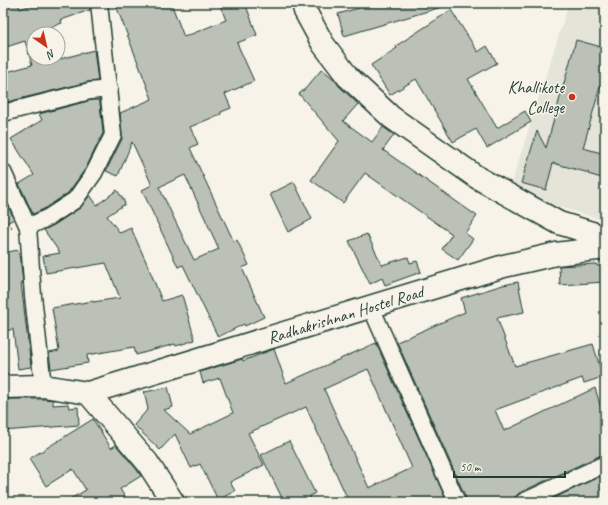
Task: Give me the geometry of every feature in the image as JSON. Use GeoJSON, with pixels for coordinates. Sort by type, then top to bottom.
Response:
{"type":"FeatureCollection","features":[{"type":"Feature","properties":{"kind":"main road"},"geometry":{"type":"LineString","coordinates":[[302,3],[324,44],[348,77],[391,117],[478,178],[559,223],[605,237]]}},
{"type":"Feature","properties":{"kind":"main road"},"geometry":{"type":"LineString","coordinates":[[556,254],[559,223]]}},
{"type":"Feature","properties":{"kind":"main road","name":"Radhakrishnan Hostel Road"},"geometry":{"type":"LineString","coordinates":[[88,393],[504,266],[556,254],[605,248]]}},
{"type":"Feature","properties":{"kind":"main road"},"geometry":{"type":"LineString","coordinates":[[3,387],[88,393],[147,462],[173,502]]}},
{"type":"Feature","properties":{"kind":"main road"},"geometry":{"type":"LineString","coordinates":[[3,394],[52,391]]}},
{"type":"Feature","properties":{"kind":"street"},"geometry":{"type":"LineString","coordinates":[[28,227],[49,217],[75,200],[94,173],[113,136],[99,3]]}},
{"type":"Feature","properties":{"kind":"street"},"geometry":{"type":"LineString","coordinates":[[3,113],[90,91],[109,89]]}},
{"type":"Feature","properties":{"kind":"street"},"geometry":{"type":"LineString","coordinates":[[3,172],[28,227],[33,296],[52,391]]}},
{"type":"Feature","properties":{"kind":"street"},"geometry":{"type":"LineString","coordinates":[[371,307],[457,502]]}},
{"type":"Feature","properties":{"kind":"street"},"geometry":{"type":"LineString","coordinates":[[523,502],[605,464]]}},
{"type":"Feature","properties":{"kind":"shaded area","name":"Khallikote College"},"geometry":{"type":"Polygon","coordinates":[[[569,3],[605,3],[605,221],[509,191],[569,3]]]}},
{"type":"Feature","properties":{"kind":"building"},"geometry":{"type":"Polygon","coordinates":[[[3,3],[18,3],[20,9],[38,3],[90,3],[90,10],[61,20],[62,23],[54,26],[26,26],[26,44],[25,41],[3,48],[3,3]]]}},
{"type":"Feature","properties":{"kind":"building"},"geometry":{"type":"Polygon","coordinates":[[[115,3],[171,3],[184,37],[226,20],[219,3],[245,3],[257,35],[237,43],[254,81],[225,94],[231,108],[221,112],[221,114],[190,127],[198,144],[190,148],[234,242],[237,240],[249,265],[242,268],[264,317],[245,326],[244,324],[218,337],[183,265],[178,267],[142,190],[152,185],[132,142],[118,176],[106,171],[122,139],[120,113],[152,99],[115,3]],[[185,175],[159,187],[194,260],[219,249],[185,175]]]}},
{"type":"Feature","properties":{"kind":"building"},"geometry":{"type":"Polygon","coordinates":[[[376,3],[445,3],[445,6],[344,36],[338,14],[376,3]]]}},
{"type":"Feature","properties":{"kind":"building"},"geometry":{"type":"Polygon","coordinates":[[[451,10],[478,52],[487,46],[497,63],[468,79],[497,128],[525,111],[531,122],[487,148],[476,129],[453,142],[416,79],[390,95],[371,65],[397,48],[396,46],[451,10]]]}},
{"type":"Feature","properties":{"kind":"building"},"geometry":{"type":"Polygon","coordinates":[[[576,40],[605,48],[605,69],[583,148],[605,154],[605,179],[553,163],[546,190],[521,183],[537,131],[546,148],[576,40]]]}},
{"type":"Feature","properties":{"kind":"building"},"geometry":{"type":"Polygon","coordinates":[[[94,50],[98,81],[88,82],[3,103],[3,73],[28,66],[66,66],[66,57],[94,50]]]}},
{"type":"Feature","properties":{"kind":"building"},"geometry":{"type":"Polygon","coordinates":[[[322,69],[358,104],[343,121],[372,142],[383,127],[394,135],[383,150],[477,216],[465,233],[473,239],[458,260],[442,249],[452,234],[365,173],[343,203],[311,180],[339,141],[299,94],[322,69]]]}},
{"type":"Feature","properties":{"kind":"building"},"geometry":{"type":"Polygon","coordinates":[[[92,100],[99,100],[100,103],[103,133],[86,168],[68,193],[44,209],[33,214],[19,184],[34,175],[11,139],[42,120],[39,114],[92,100]]]}},
{"type":"Feature","properties":{"kind":"building"},"geometry":{"type":"Polygon","coordinates":[[[294,182],[312,219],[288,232],[270,194],[294,182]]]}},
{"type":"Feature","properties":{"kind":"building"},"geometry":{"type":"Polygon","coordinates":[[[117,190],[125,204],[107,216],[120,233],[131,228],[162,301],[182,295],[195,340],[136,355],[134,347],[87,355],[88,363],[51,369],[49,353],[59,351],[52,308],[120,298],[106,263],[46,273],[43,256],[60,253],[44,230],[80,208],[90,195],[97,205],[117,190]]]}},
{"type":"Feature","properties":{"kind":"building"},"geometry":{"type":"Polygon","coordinates":[[[3,195],[14,219],[3,225],[3,195]]]}},
{"type":"Feature","properties":{"kind":"building"},"geometry":{"type":"Polygon","coordinates":[[[367,234],[382,265],[408,257],[410,263],[417,261],[421,272],[385,285],[382,278],[370,284],[349,241],[367,234]]]}},
{"type":"Feature","properties":{"kind":"building"},"geometry":{"type":"Polygon","coordinates":[[[18,250],[23,283],[21,283],[31,367],[18,369],[13,329],[3,332],[3,253],[18,250]]]}},
{"type":"Feature","properties":{"kind":"building"},"geometry":{"type":"Polygon","coordinates":[[[597,264],[597,266],[605,266],[605,282],[560,285],[559,266],[597,264]]]}},
{"type":"Feature","properties":{"kind":"building"},"geometry":{"type":"Polygon","coordinates":[[[518,282],[524,312],[497,318],[515,366],[593,344],[603,377],[584,383],[582,378],[495,410],[504,431],[595,388],[605,421],[605,455],[601,455],[519,493],[515,497],[514,502],[466,502],[466,498],[397,342],[465,312],[461,298],[518,282]]]}},
{"type":"Feature","properties":{"kind":"building"},"geometry":{"type":"Polygon","coordinates":[[[376,343],[447,502],[349,502],[306,407],[248,433],[264,465],[230,482],[235,491],[218,500],[200,464],[191,468],[175,434],[160,450],[134,425],[148,409],[144,391],[168,387],[173,407],[164,410],[190,434],[233,413],[220,378],[203,383],[200,372],[242,359],[243,361],[274,349],[286,383],[376,343]],[[368,369],[324,389],[369,488],[412,468],[368,369]]]}},
{"type":"Feature","properties":{"kind":"building"},"geometry":{"type":"Polygon","coordinates":[[[3,399],[44,399],[53,400],[53,405],[68,404],[69,408],[78,407],[79,425],[3,431],[3,399]]]}},
{"type":"Feature","properties":{"kind":"building"},"geometry":{"type":"Polygon","coordinates":[[[93,419],[111,448],[116,445],[141,476],[120,489],[128,502],[65,502],[86,490],[73,469],[46,486],[29,459],[93,419]]]}},
{"type":"Feature","properties":{"kind":"building"},"geometry":{"type":"Polygon","coordinates":[[[289,441],[315,493],[310,496],[312,502],[284,502],[261,455],[289,441]]]}},
{"type":"Feature","properties":{"kind":"building"},"geometry":{"type":"Polygon","coordinates":[[[605,474],[605,502],[546,502],[605,474]]]}},
{"type":"Feature","properties":{"kind":"place","name":"Khallikote College"},"geometry":{"type":"Point","coordinates":[572,97]}}]}
